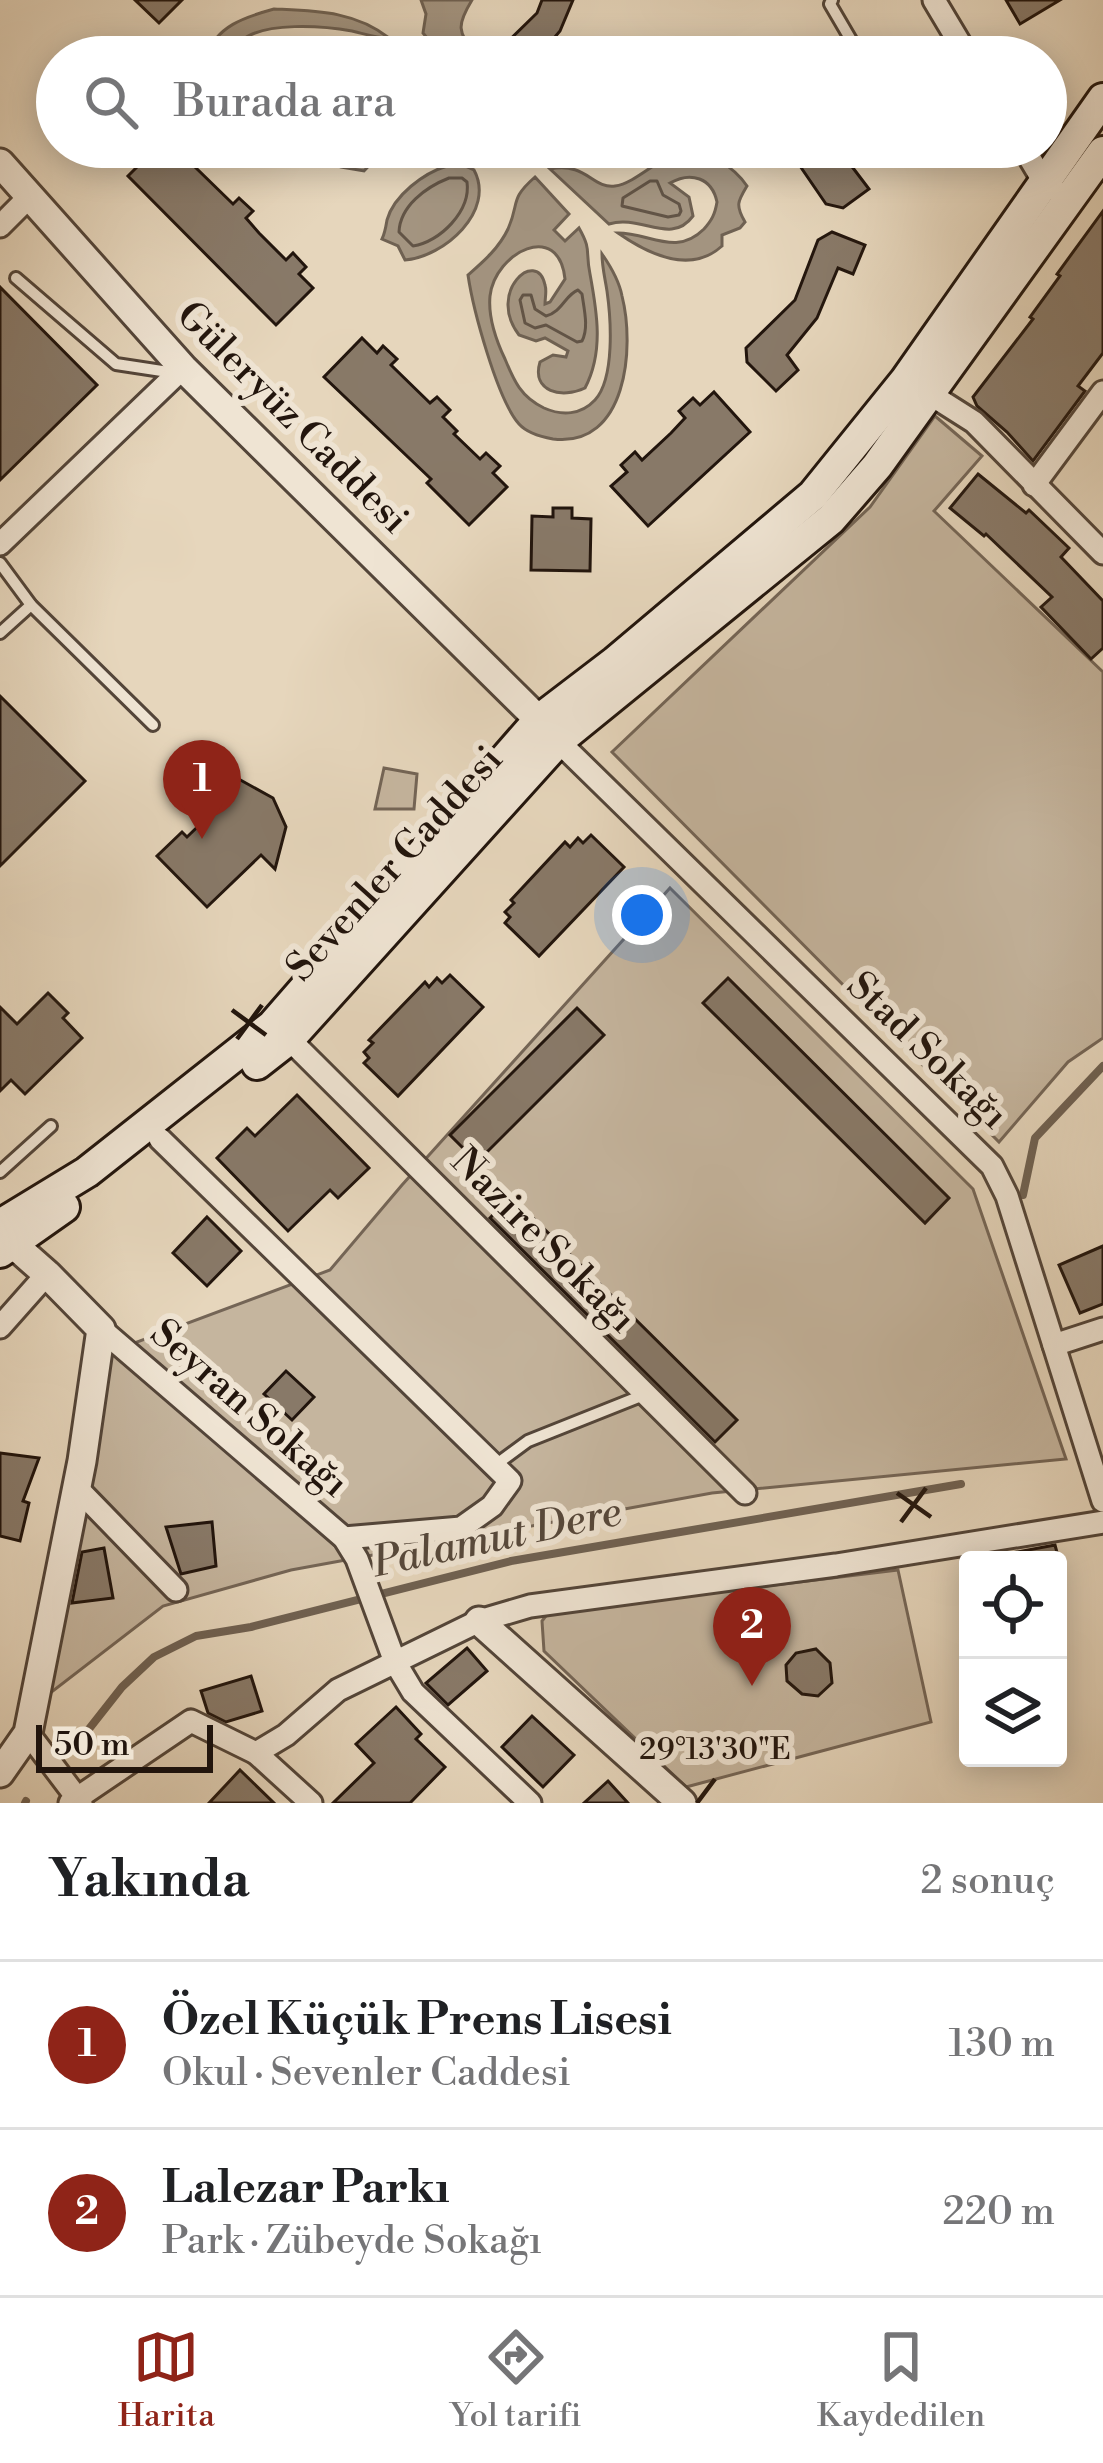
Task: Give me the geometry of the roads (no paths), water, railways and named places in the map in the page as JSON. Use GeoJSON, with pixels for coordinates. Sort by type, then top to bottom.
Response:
{"type":"FeatureCollection","features":[{"type":"Feature","properties":{"kind":"main road","name":"Sevenler Caddesi"},"geometry":{"type":"LineString","coordinates":[[4,1240],[272,1026],[548,731],[831,519],[877,466],[918,387],[1057,191],[1103,99]]}},
{"type":"Feature","properties":{"kind":"main road","name":"Sevenler Caddesi"},"geometry":{"type":"LineString","coordinates":[[1057,191],[1103,152]]}},
{"type":"Feature","properties":{"kind":"main road","name":"Sevenler Caddesi"},"geometry":{"type":"LineString","coordinates":[[4,1240],[160,1139],[290,1039],[548,731]]}},
{"type":"Feature","properties":{"kind":"street"},"geometry":{"type":"LineString","coordinates":[[934,0],[955,36]]}},
{"type":"Feature","properties":{"kind":"street","name":"Güleryüz Caddesi"},"geometry":{"type":"LineString","coordinates":[[0,163],[179,371],[548,731]]}},
{"type":"Feature","properties":{"kind":"street"},"geometry":{"type":"LineString","coordinates":[[1039,168],[1057,191]]}},
{"type":"Feature","properties":{"kind":"street"},"geometry":{"type":"LineString","coordinates":[[0,226],[30,196]]}},
{"type":"Feature","properties":{"kind":"street"},"geometry":{"type":"LineString","coordinates":[[0,544],[179,371]]}},
{"type":"Feature","properties":{"kind":"street"},"geometry":{"type":"LineString","coordinates":[[918,387],[974,422],[1103,553]]}},
{"type":"Feature","properties":{"kind":"street"},"geometry":{"type":"LineString","coordinates":[[1034,485],[1103,392]]}},
{"type":"Feature","properties":{"kind":"street","name":"Stad Sokağı"},"geometry":{"type":"LineString","coordinates":[[548,731],[992,1166],[1007,1196],[1103,1501]]}},
{"type":"Feature","properties":{"kind":"street","name":"Nazire Sokağı"},"geometry":{"type":"LineString","coordinates":[[290,1039],[745,1493]]}},
{"type":"Feature","properties":{"kind":"street"},"geometry":{"type":"LineString","coordinates":[[160,1139],[510,1481],[492,1506],[461,1528],[344,1538]]}},
{"type":"Feature","properties":{"kind":"street"},"geometry":{"type":"LineString","coordinates":[[0,1773],[28,1732],[77,1488],[101,1330],[47,1274],[4,1240]]}},
{"type":"Feature","properties":{"kind":"street"},"geometry":{"type":"LineString","coordinates":[[0,1327],[47,1274]]}},
{"type":"Feature","properties":{"kind":"street"},"geometry":{"type":"LineString","coordinates":[[1054,1345],[1103,1329]]}},
{"type":"Feature","properties":{"kind":"street","name":"Seyran Sokağı"},"geometry":{"type":"LineString","coordinates":[[101,1330],[344,1538],[357,1559],[394,1662],[413,1692],[530,1803]]}},
{"type":"Feature","properties":{"kind":"street"},"geometry":{"type":"LineString","coordinates":[[77,1488],[176,1590]]}},
{"type":"Feature","properties":{"kind":"street"},"geometry":{"type":"LineString","coordinates":[[256,1753],[286,1735],[338,1690],[479,1621],[530,1606],[836,1565],[1103,1522]]}},
{"type":"Feature","properties":{"kind":"street"},"geometry":{"type":"LineString","coordinates":[[479,1621],[682,1803]]}},
{"type":"Feature","properties":{"kind":"street"},"geometry":{"type":"LineString","coordinates":[[28,1732],[76,1801],[191,1721],[256,1753],[311,1803]]}},
{"type":"Feature","properties":{"kind":"lane"},"geometry":{"type":"LineString","coordinates":[[832,0],[849,36]]}},
{"type":"Feature","properties":{"kind":"lane"},"geometry":{"type":"LineString","coordinates":[[16,278],[116,364],[179,371]]}},
{"type":"Feature","properties":{"kind":"lane"},"geometry":{"type":"LineString","coordinates":[[0,563],[32,605],[153,725]]}},
{"type":"Feature","properties":{"kind":"lane"},"geometry":{"type":"LineString","coordinates":[[0,633],[32,605]]}},
{"type":"Feature","properties":{"kind":"lane"},"geometry":{"type":"LineString","coordinates":[[0,1172],[51,1126]]}},
{"type":"Feature","properties":{"kind":"lane"},"geometry":{"type":"LineString","coordinates":[[494,1466],[527,1441],[646,1394]]}},
{"type":"Feature","properties":{"kind":"water"},"geometry":{"type":"Polygon","coordinates":[[[421,0],[472,0],[463,17],[464,36],[426,36],[421,0]]]}},
{"type":"Feature","properties":{"kind":"water"},"geometry":{"type":"Polygon","coordinates":[[[274,9],[320,12],[363,22],[386,36],[295,27],[219,36],[242,20],[274,9]]]}},
{"type":"Feature","properties":{"kind":"water"},"geometry":{"type":"Polygon","coordinates":[[[442,168],[474,170],[478,201],[472,216],[450,241],[405,260],[398,246],[382,239],[396,202],[442,168]]]}},
{"type":"Feature","properties":{"kind":"water"},"geometry":{"type":"Polygon","coordinates":[[[650,168],[729,168],[747,186],[739,203],[745,222],[722,235],[722,246],[710,255],[669,258],[618,233],[673,243],[694,237],[713,217],[717,202],[705,182],[686,178],[670,183],[689,197],[693,216],[684,225],[665,229],[609,224],[550,169],[573,169],[607,186],[631,180],[650,168]]]}},
{"type":"Feature","properties":{"kind":"water"},"geometry":{"type":"Polygon","coordinates":[[[535,177],[569,214],[554,230],[565,241],[579,228],[586,242],[597,346],[585,388],[558,393],[544,386],[538,372],[540,362],[553,355],[566,357],[568,351],[545,338],[536,341],[519,335],[508,304],[511,290],[525,273],[540,274],[545,304],[565,279],[551,251],[540,247],[514,256],[494,280],[490,312],[519,388],[551,411],[577,411],[595,400],[609,363],[602,254],[619,285],[626,317],[620,390],[597,428],[578,438],[535,434],[522,427],[511,412],[487,353],[468,275],[500,242],[518,196],[535,177]]]}},
{"type":"Feature","properties":{"kind":"waterway","name":"Palamut Dere"},"geometry":{"type":"LineString","coordinates":[[1023,1195],[1035,1138],[1103,1066]]}},
{"type":"Feature","properties":{"kind":"waterway","name":"Palamut Dere"},"geometry":{"type":"LineString","coordinates":[[85,1734],[122,1687],[154,1657],[196,1636],[251,1627],[511,1561],[961,1484]]}},
{"type":"Feature","properties":{"kind":"place","name":"Özel Küçük Prens Lisesi"},"geometry":{"type":"Point","coordinates":[202,839]}},
{"type":"Feature","properties":{"kind":"place","name":"Lalezar Parkı"},"geometry":{"type":"Point","coordinates":[752,1686]}}]}
